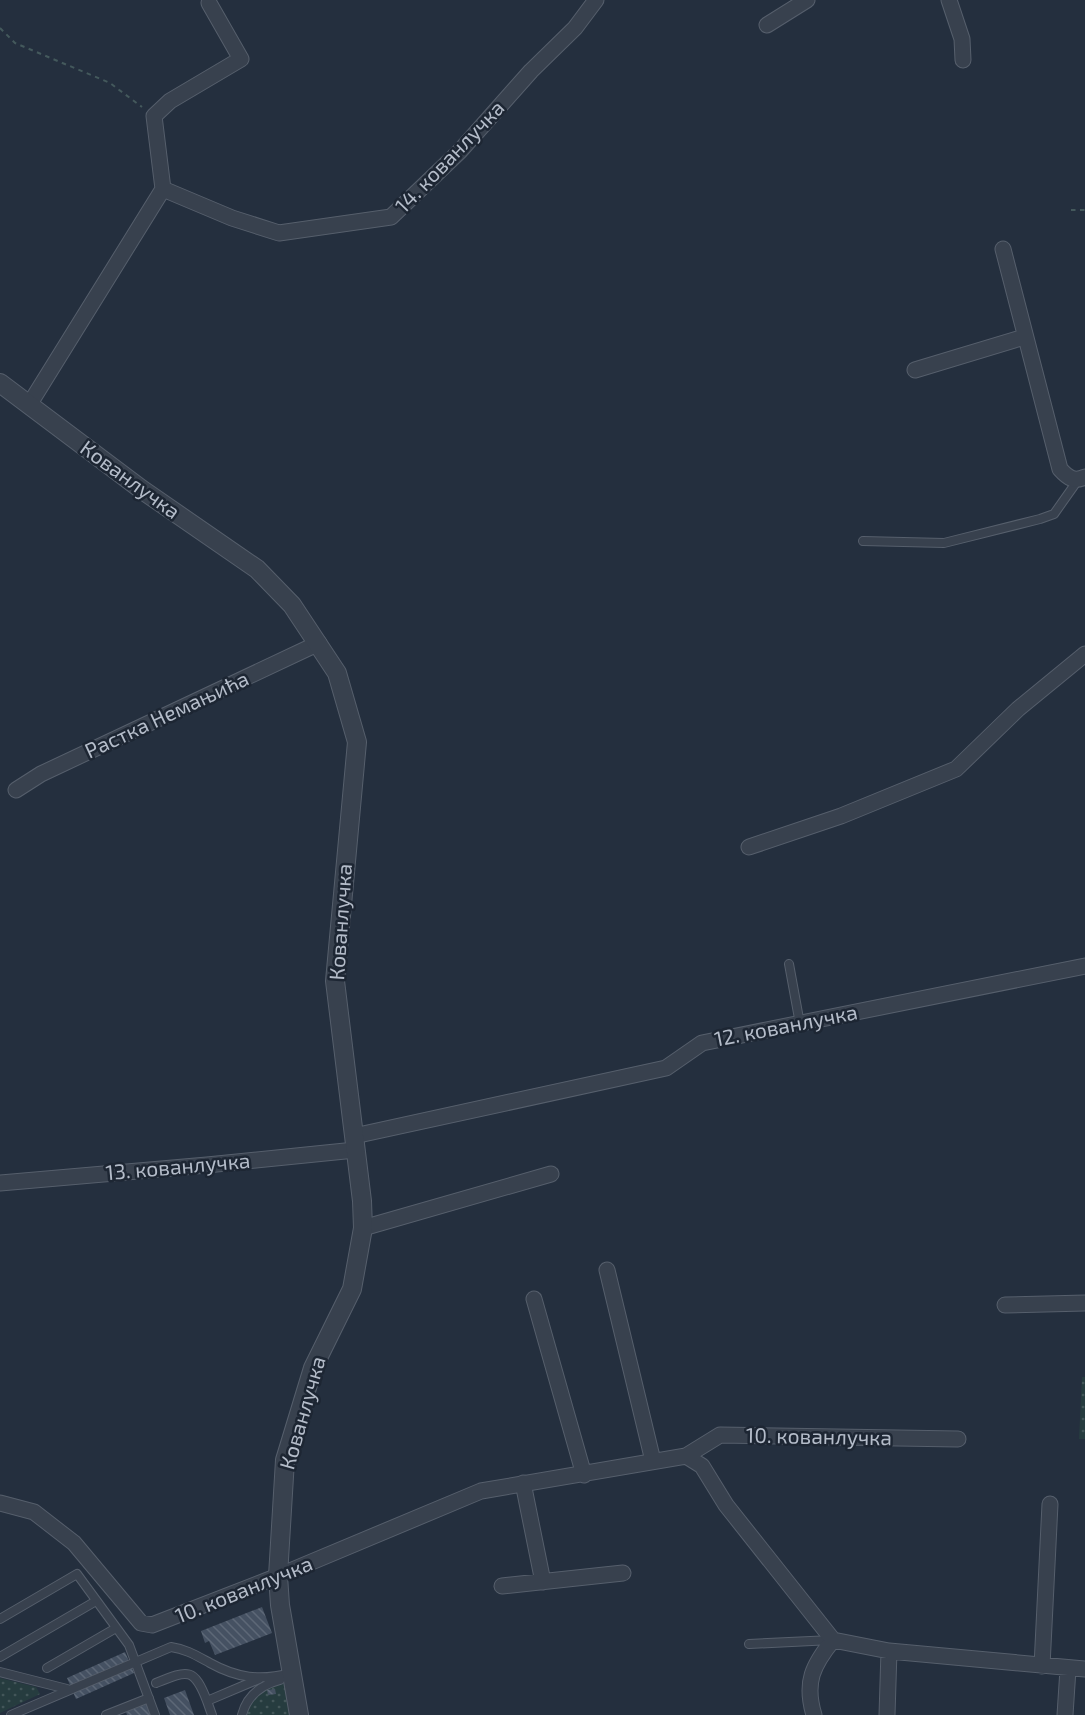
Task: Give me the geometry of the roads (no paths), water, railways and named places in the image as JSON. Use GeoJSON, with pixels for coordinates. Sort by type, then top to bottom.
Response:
{"type":"FeatureCollection","features":[{"type":"Feature","properties":{"kind":"street","name":"14. кованлучка"},"geometry":{"type":"LineString","coordinates":[[163,189],[232,218],[279,233],[391,217],[460,151],[531,70],[574,28],[596,0]]}},
{"type":"Feature","properties":{"kind":"street"},"geometry":{"type":"LineString","coordinates":[[767,25],[807,0]]}},
{"type":"Feature","properties":{"kind":"street"},"geometry":{"type":"LineString","coordinates":[[949,0],[962,39],[963,60]]}},
{"type":"Feature","properties":{"kind":"street"},"geometry":{"type":"LineString","coordinates":[[29,405],[163,189],[154,116],[170,101],[241,59],[209,3]]}},
{"type":"Feature","properties":{"kind":"street"},"geometry":{"type":"LineString","coordinates":[[1003,249],[1060,470],[1068,478],[1081,478]]}},
{"type":"Feature","properties":{"kind":"street"},"geometry":{"type":"LineString","coordinates":[[915,370],[1024,337]]}},
{"type":"Feature","properties":{"kind":"street","name":"Кованлучка"},"geometry":{"type":"LineString","coordinates":[[2,386],[141,489],[256,569],[292,605],[338,674],[357,742],[335,981],[363,1228],[352,1289],[313,1368],[285,1461],[279,1576],[291,1676],[299,1715]]}},
{"type":"Feature","properties":{"kind":"street","name":"Растка Немањића"},"geometry":{"type":"LineString","coordinates":[[16,790],[41,774],[319,643]]}},
{"type":"Feature","properties":{"kind":"street"},"geometry":{"type":"LineString","coordinates":[[750,848],[930,782],[956,769],[1018,709],[1085,654]]}},
{"type":"Feature","properties":{"kind":"street","name":"12. кованлучка"},"geometry":{"type":"LineString","coordinates":[[355,1143],[666,1068],[702,1042],[1085,966]]}},
{"type":"Feature","properties":{"kind":"street","name":"13. кованлучка"},"geometry":{"type":"LineString","coordinates":[[0,1182],[207,1166],[355,1143]]}},
{"type":"Feature","properties":{"kind":"street"},"geometry":{"type":"LineString","coordinates":[[363,1228],[551,1174]]}},
{"type":"Feature","properties":{"kind":"street"},"geometry":{"type":"LineString","coordinates":[[607,1270],[653,1461]]}},
{"type":"Feature","properties":{"kind":"street"},"geometry":{"type":"LineString","coordinates":[[534,1299],[584,1475]]}},
{"type":"Feature","properties":{"kind":"street"},"geometry":{"type":"LineString","coordinates":[[1005,1305],[1085,1303]]}},
{"type":"Feature","properties":{"kind":"street","name":"10. кованлучка"},"geometry":{"type":"LineString","coordinates":[[0,1503],[34,1512],[74,1543],[141,1623],[152,1625],[279,1576],[480,1491],[686,1456],[720,1435],[958,1439]]}},
{"type":"Feature","properties":{"kind":"street"},"geometry":{"type":"LineString","coordinates":[[686,1456],[702,1466],[726,1505],[833,1640],[889,1651],[1085,1669]]}},
{"type":"Feature","properties":{"kind":"street"},"geometry":{"type":"LineString","coordinates":[[523,1484],[543,1582]]}},
{"type":"Feature","properties":{"kind":"street"},"geometry":{"type":"LineString","coordinates":[[1042,1666],[1050,1504]]}},
{"type":"Feature","properties":{"kind":"street"},"geometry":{"type":"LineString","coordinates":[[502,1586],[623,1573]]}},
{"type":"Feature","properties":{"kind":"street"},"geometry":{"type":"LineString","coordinates":[[814,1715],[810,1705],[812,1669],[833,1640]]}},
{"type":"Feature","properties":{"kind":"street"},"geometry":{"type":"LineString","coordinates":[[887,1715],[889,1651]]}},
{"type":"Feature","properties":{"kind":"street"},"geometry":{"type":"LineString","coordinates":[[1065,1715],[1068,1669]]}},
{"type":"Feature","properties":{"kind":"lane"},"geometry":{"type":"LineString","coordinates":[[863,542],[944,543],[1030,522],[1054,514],[1081,478]]}},
{"type":"Feature","properties":{"kind":"lane"},"geometry":{"type":"LineString","coordinates":[[789,964],[800,1024]]}},
{"type":"Feature","properties":{"kind":"lane"},"geometry":{"type":"LineString","coordinates":[[0,1619],[76,1574],[129,1645],[132,1662],[155,1715]]}},
{"type":"Feature","properties":{"kind":"lane"},"geometry":{"type":"LineString","coordinates":[[0,1657],[96,1601]]}},
{"type":"Feature","properties":{"kind":"lane"},"geometry":{"type":"LineString","coordinates":[[47,1668],[116,1628]]}},
{"type":"Feature","properties":{"kind":"lane"},"geometry":{"type":"LineString","coordinates":[[749,1644],[833,1640]]}},
{"type":"Feature","properties":{"kind":"lane"},"geometry":{"type":"LineString","coordinates":[[11,1715],[161,1649],[180,1648],[236,1676],[262,1682]]}},
{"type":"Feature","properties":{"kind":"lane"},"geometry":{"type":"LineString","coordinates":[[0,1672],[50,1686],[72,1689]]}},
{"type":"Feature","properties":{"kind":"lane"},"geometry":{"type":"LineString","coordinates":[[156,1683],[184,1672],[191,1674],[200,1682],[212,1715]]}},
{"type":"Feature","properties":{"kind":"lane"},"geometry":{"type":"LineString","coordinates":[[207,1701],[262,1682],[291,1676]]}},
{"type":"Feature","properties":{"kind":"lane"},"geometry":{"type":"LineString","coordinates":[[242,1715],[250,1696],[262,1682]]}},
{"type":"Feature","properties":{"kind":"lane"},"geometry":{"type":"LineString","coordinates":[[106,1715],[148,1698]]}}]}
